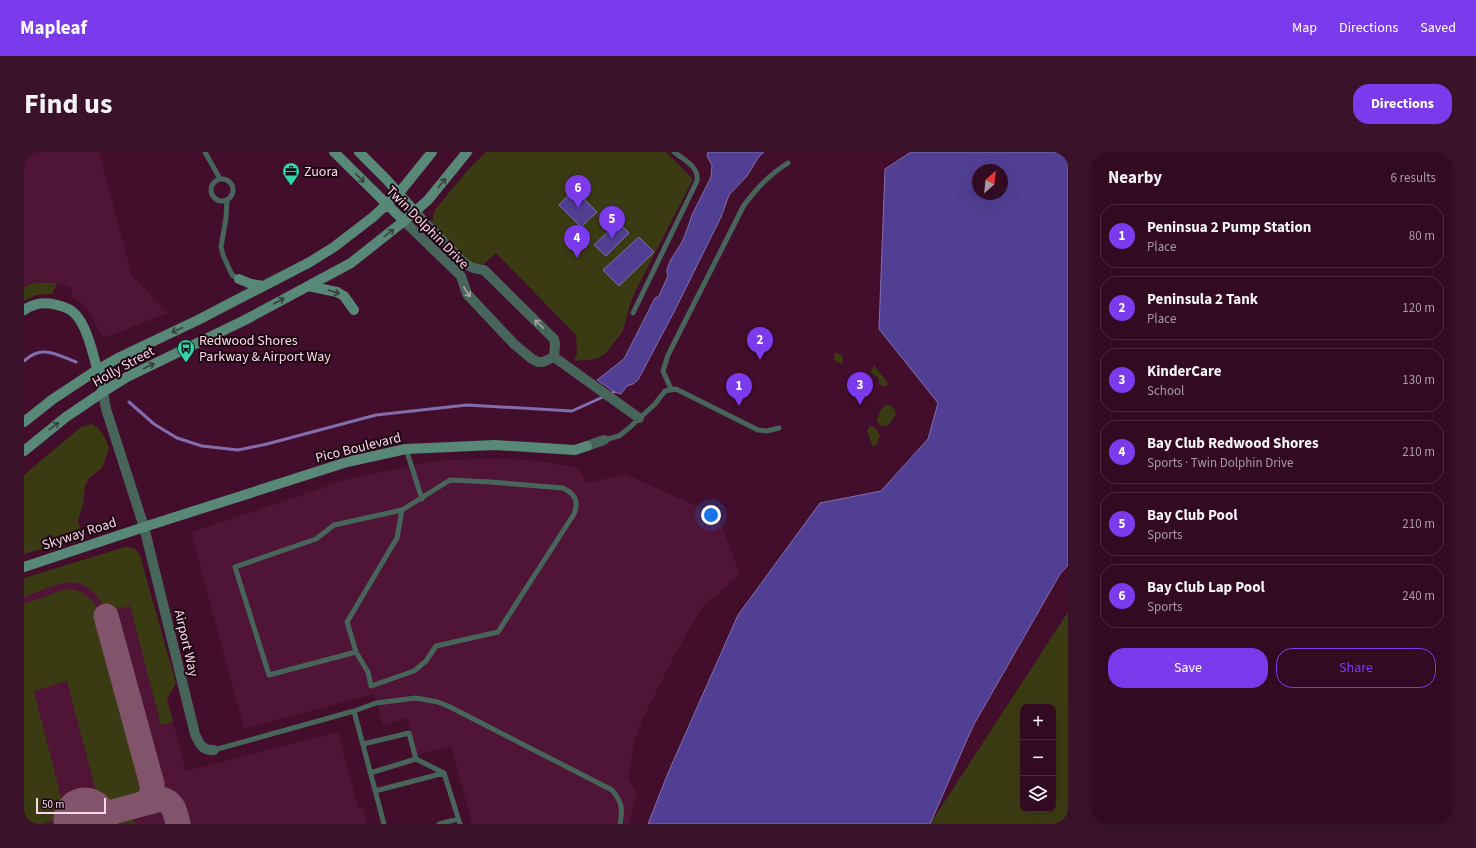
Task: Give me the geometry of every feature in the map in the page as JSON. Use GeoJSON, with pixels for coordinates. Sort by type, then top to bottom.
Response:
{"type":"FeatureCollection","features":[{"type":"Feature","properties":{"kind":"main road","name":"Twin Dolphin Drive"},"geometry":{"type":"LineString","coordinates":[[334,152],[404,222]]}},
{"type":"Feature","properties":{"kind":"main road","name":"Twin Dolphin Drive"},"geometry":{"type":"LineString","coordinates":[[359,152],[399,193],[415,212]]}},
{"type":"Feature","properties":{"kind":"main road","name":"Holly Street"},"geometry":{"type":"LineString","coordinates":[[24,422],[53,399],[118,358],[198,320],[310,262],[329,250],[373,217],[399,193],[432,152]]}},
{"type":"Feature","properties":{"kind":"main road","name":"Holly Street"},"geometry":{"type":"LineString","coordinates":[[24,451],[54,426],[102,392],[127,377],[245,320],[351,263],[404,222],[428,200],[467,152]]}},
{"type":"Feature","properties":{"kind":"main road"},"geometry":{"type":"LineString","coordinates":[[239,279],[251,284],[264,286]]}},
{"type":"Feature","properties":{"kind":"main road"},"geometry":{"type":"LineString","coordinates":[[308,286],[337,292],[344,296],[354,310]]}},
{"type":"Feature","properties":{"kind":"main road"},"geometry":{"type":"LineString","coordinates":[[24,310],[35,305],[50,304],[68,308],[74,312],[84,326],[102,392]]}},
{"type":"Feature","properties":{"kind":"main road","name":"Pico Boulevard"},"geometry":{"type":"LineString","coordinates":[[144,527],[346,462],[406,448],[495,445],[576,450],[587,446]]}},
{"type":"Feature","properties":{"kind":"main road","name":"Skyway Road"},"geometry":{"type":"LineString","coordinates":[[24,567],[144,527]]}},
{"type":"Feature","properties":{"kind":"street","name":"Twin Dolphin Drive"},"geometry":{"type":"LineString","coordinates":[[404,222],[461,276],[467,294],[514,344],[538,362],[543,362],[554,357],[554,339],[484,270],[475,270],[462,261],[415,212]]}},
{"type":"Feature","properties":{"kind":"street"},"geometry":{"type":"LineString","coordinates":[[554,357],[639,418]]}},
{"type":"Feature","properties":{"kind":"street","name":"Airport Way"},"geometry":{"type":"LineString","coordinates":[[102,392],[106,409],[144,527],[195,734],[198,743],[202,747],[208,750],[214,750]]}},
{"type":"Feature","properties":{"kind":"street"},"geometry":{"type":"LineString","coordinates":[[587,446],[604,440]]}},
{"type":"Feature","properties":{"kind":"lane"},"geometry":{"type":"LineString","coordinates":[[205,152],[220,179]]}},
{"type":"Feature","properties":{"kind":"lane"},"geometry":{"type":"LineString","coordinates":[[633,313],[697,181],[698,175],[695,168],[674,152]]}},
{"type":"Feature","properties":{"kind":"lane"},"geometry":{"type":"LineString","coordinates":[[671,389],[663,371],[668,355],[744,205],[758,186],[788,163]]}},
{"type":"Feature","properties":{"kind":"lane"},"geometry":{"type":"LineString","coordinates":[[220,179],[228,180],[232,185],[232,195],[226,200],[216,200],[211,192],[213,182],[220,179]]}},
{"type":"Feature","properties":{"kind":"lane"},"geometry":{"type":"LineString","coordinates":[[226,200],[226,218],[221,247],[232,275],[239,279]]}},
{"type":"Feature","properties":{"kind":"lane"},"geometry":{"type":"LineString","coordinates":[[604,440],[619,436],[655,404],[665,391],[671,389],[676,389],[758,430],[767,431],[779,428]]}},
{"type":"Feature","properties":{"kind":"lane"},"geometry":{"type":"LineString","coordinates":[[406,448],[422,499]]}},
{"type":"Feature","properties":{"kind":"lane"},"geometry":{"type":"LineString","coordinates":[[356,652],[269,675],[236,567],[316,539],[334,525],[402,510],[422,499],[450,480],[563,488],[571,492],[576,499],[577,507],[574,514],[498,632],[436,646],[426,661],[414,671],[371,686],[368,672],[356,652],[347,622],[397,538],[402,510]]}},
{"type":"Feature","properties":{"kind":"lane","name":"Airport Way"},"geometry":{"type":"LineString","coordinates":[[214,750],[354,711],[376,703],[416,698],[438,702],[612,790],[621,802],[622,808],[620,824]]}},
{"type":"Feature","properties":{"kind":"lane"},"geometry":{"type":"LineString","coordinates":[[354,711],[384,824]]}},
{"type":"Feature","properties":{"kind":"lane"},"geometry":{"type":"LineString","coordinates":[[363,744],[408,733],[416,759]]}},
{"type":"Feature","properties":{"kind":"lane"},"geometry":{"type":"LineString","coordinates":[[370,773],[416,759],[444,773],[459,821],[439,824]]}},
{"type":"Feature","properties":{"kind":"lane"},"geometry":{"type":"LineString","coordinates":[[375,791],[444,773]]}},
{"type":"Feature","properties":{"kind":"shaded area"},"geometry":{"type":"Polygon","coordinates":[[[24,152],[99,152],[132,276],[168,313],[104,338],[85,307],[72,296],[71,288],[57,283],[34,283],[24,287],[24,152]]]}},
{"type":"Feature","properties":{"kind":"shaded area"},"geometry":{"type":"Polygon","coordinates":[[[486,152],[666,152],[693,179],[635,292],[630,304],[623,331],[605,354],[596,359],[574,361],[577,353],[576,335],[496,253],[484,264],[472,264],[432,225],[434,211],[467,171],[486,152]]]}},
{"type":"Feature","properties":{"kind":"shaded area"},"geometry":{"type":"Polygon","coordinates":[[[708,152],[764,152],[758,158],[747,176],[729,195],[721,217],[674,312],[638,380],[627,386],[621,394],[614,392],[597,380],[624,359],[655,298],[659,296],[668,276],[667,270],[669,263],[682,242],[692,215],[711,177],[712,165],[707,156],[708,152]]]}},
{"type":"Feature","properties":{"kind":"shaded area"},"geometry":{"type":"Polygon","coordinates":[[[911,152],[1068,152],[1068,565],[1060,574],[973,726],[930,824],[648,824],[668,773],[738,615],[820,503],[881,491],[928,439],[938,403],[879,329],[885,169],[911,152]]]}},
{"type":"Feature","properties":{"kind":"shaded area"},"geometry":{"type":"Polygon","coordinates":[[[574,189],[597,212],[581,227],[559,205],[574,189]]]}},
{"type":"Feature","properties":{"kind":"shaded area"},"geometry":{"type":"Polygon","coordinates":[[[618,222],[629,233],[606,256],[594,245],[618,222]]]}},
{"type":"Feature","properties":{"kind":"shaded area"},"geometry":{"type":"Polygon","coordinates":[[[639,237],[654,252],[619,286],[603,270],[639,237]]]}},
{"type":"Feature","properties":{"kind":"shaded area"},"geometry":{"type":"Polygon","coordinates":[[[34,283],[57,283],[52,294],[36,295],[24,301],[24,287],[34,283]]]}},
{"type":"Feature","properties":{"kind":"shaded area"},"geometry":{"type":"Polygon","coordinates":[[[836,353],[842,355],[843,365],[834,360],[834,355],[836,353]]]}},
{"type":"Feature","properties":{"kind":"shaded area"},"geometry":{"type":"Polygon","coordinates":[[[874,365],[888,383],[886,387],[879,384],[879,378],[871,373],[874,365]]]}},
{"type":"Feature","properties":{"kind":"shaded area"},"geometry":{"type":"Polygon","coordinates":[[[886,405],[894,408],[896,414],[889,425],[881,426],[877,421],[878,416],[886,405]]]}},
{"type":"Feature","properties":{"kind":"shaded area"},"geometry":{"type":"Polygon","coordinates":[[[92,424],[101,431],[109,448],[102,468],[89,478],[85,486],[83,504],[78,521],[83,537],[24,554],[24,475],[81,427],[92,424]]]}},
{"type":"Feature","properties":{"kind":"shaded area"},"geometry":{"type":"Polygon","coordinates":[[[870,425],[876,429],[881,437],[878,438],[878,443],[873,447],[867,431],[870,425]]]}},
{"type":"Feature","properties":{"kind":"shaded area"},"geometry":{"type":"Polygon","coordinates":[[[514,459],[547,462],[578,468],[587,483],[626,474],[718,516],[740,574],[701,609],[674,656],[643,718],[635,740],[628,778],[637,792],[629,824],[472,824],[451,746],[417,755],[407,718],[383,725],[374,694],[244,729],[191,532],[348,479],[434,461],[514,459]]]}},
{"type":"Feature","properties":{"kind":"shaded area"},"geometry":{"type":"Polygon","coordinates":[[[125,547],[134,548],[140,556],[176,683],[167,699],[173,722],[161,725],[130,606],[107,612],[99,598],[90,589],[81,584],[71,583],[49,587],[24,597],[24,578],[125,547]]]}},
{"type":"Feature","properties":{"kind":"shaded area"},"geometry":{"type":"Polygon","coordinates":[[[126,547],[134,548],[140,556],[176,683],[167,699],[186,771],[338,732],[358,808],[362,807],[367,824],[24,824],[24,578],[126,547]]]}},
{"type":"Feature","properties":{"kind":"shaded area"},"geometry":{"type":"Polygon","coordinates":[[[66,589],[71,589],[86,595],[99,611],[142,778],[141,785],[139,791],[134,796],[121,802],[100,807],[67,681],[34,691],[66,817],[42,824],[27,824],[24,819],[24,604],[66,589]]]}},
{"type":"Feature","properties":{"kind":"shaded area"},"geometry":{"type":"Polygon","coordinates":[[[1068,612],[1068,824],[930,824],[1068,612]]]}},
{"type":"Feature","properties":{"kind":"shaded area"},"geometry":{"type":"Polygon","coordinates":[[[131,819],[137,824],[111,824],[131,819]]]}},
{"type":"Feature","properties":{"kind":"waterway"},"geometry":{"type":"LineString","coordinates":[[24,361],[37,353],[50,352],[76,362]]}},
{"type":"Feature","properties":{"kind":"waterway"},"geometry":{"type":"LineString","coordinates":[[129,402],[154,424],[177,438],[202,446],[238,450],[267,444],[376,415],[467,405],[572,411],[614,392]]}},
{"type":"Feature","properties":{"kind":"taxiway"},"geometry":{"type":"LineString","coordinates":[[106,616],[152,784],[151,796],[142,804]]}},
{"type":"Feature","properties":{"kind":"taxiway"},"geometry":{"type":"LineString","coordinates":[[67,824],[161,799],[169,802],[175,812],[178,824]]}},
{"type":"Feature","properties":{"kind":"runway"},"geometry":{"type":"LineString","coordinates":[[85,819],[87,824]]}},
{"type":"Feature","properties":{"kind":"place","name":"Zuora"},"geometry":{"type":"Point","coordinates":[291,186]}},
{"type":"Feature","properties":{"kind":"place","name":"Bay Club Lap Pool"},"geometry":{"type":"Point","coordinates":[578,208]}},
{"type":"Feature","properties":{"kind":"place","name":"Bay Club Pool"},"geometry":{"type":"Point","coordinates":[612,239]}},
{"type":"Feature","properties":{"kind":"place","name":"Bay Club Redwood Shores"},"geometry":{"type":"Point","coordinates":[577,258]}},
{"type":"Feature","properties":{"kind":"place","name":"Peninsula 2 Tank"},"geometry":{"type":"Point","coordinates":[760,360]}},
{"type":"Feature","properties":{"kind":"place","name":"Redwood Shores Parkway & Airport Way"},"geometry":{"type":"Point","coordinates":[186,363]}},
{"type":"Feature","properties":{"kind":"place","name":"KinderCare"},"geometry":{"type":"Point","coordinates":[860,405]}},
{"type":"Feature","properties":{"kind":"place","name":"Peninsua 2 Pump Station"},"geometry":{"type":"Point","coordinates":[739,406]}}]}
